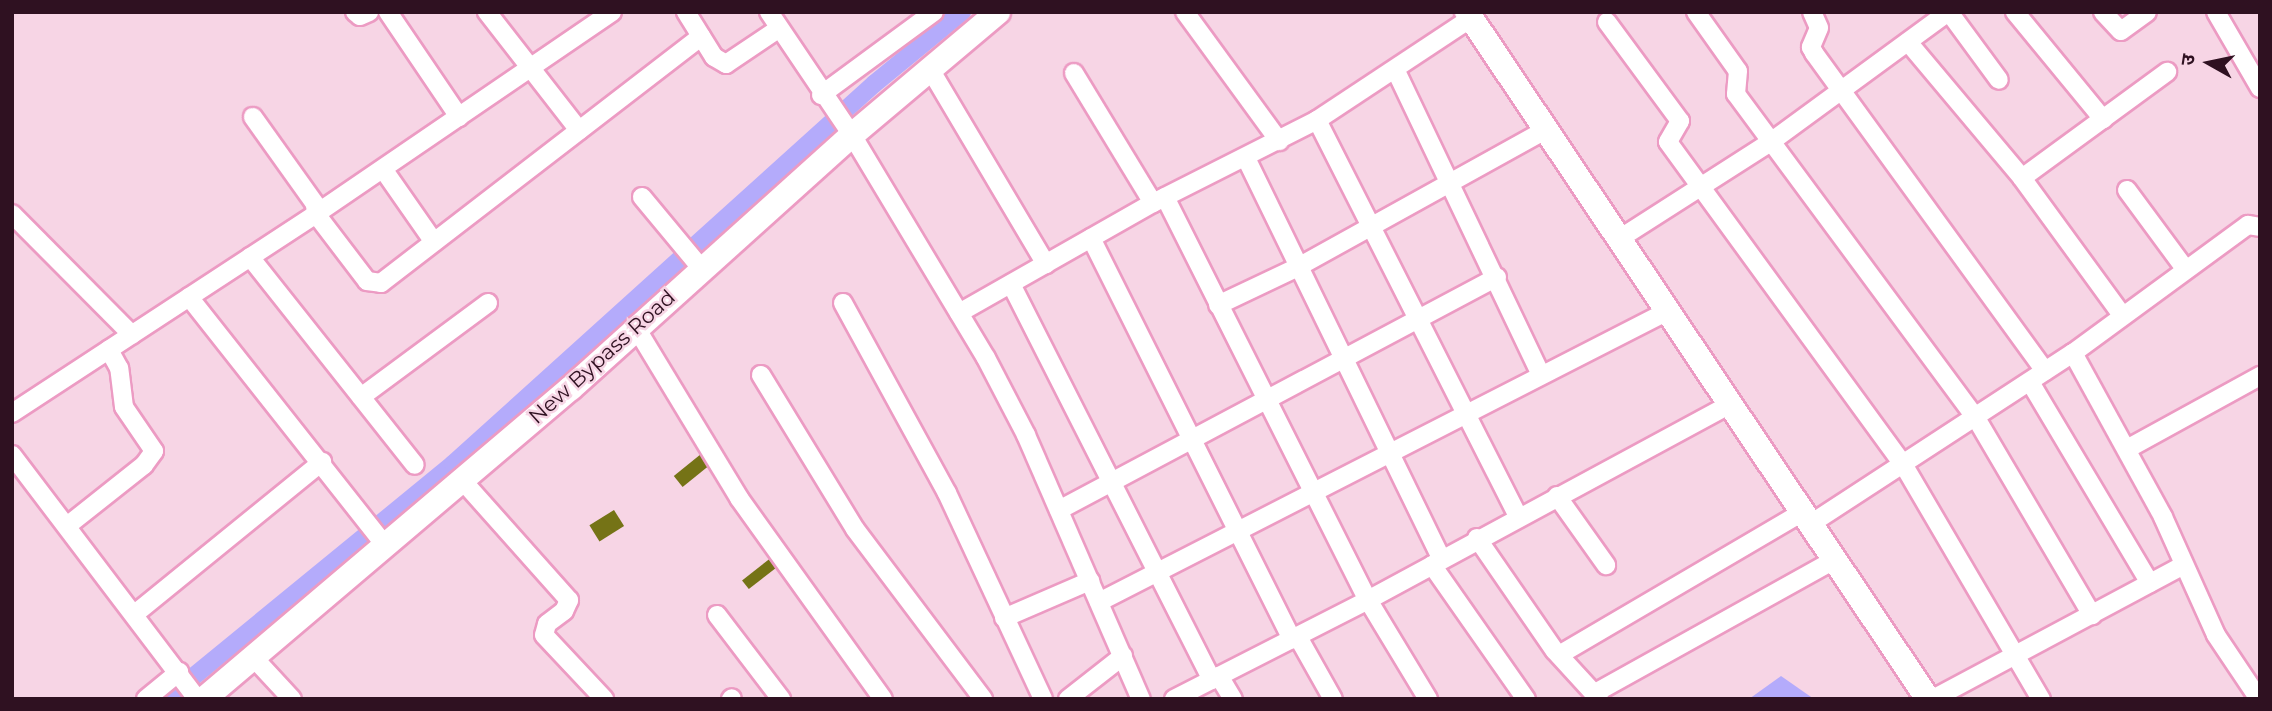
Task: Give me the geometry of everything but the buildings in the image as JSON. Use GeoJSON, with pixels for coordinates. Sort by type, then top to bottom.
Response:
{"type":"FeatureCollection","features":[{"type":"Feature","properties":{"kind":"main road","name":"New Bypass Road"},"geometry":{"type":"LineString","coordinates":[[191,687],[253,657],[376,534],[461,480],[571,388],[635,326],[693,258],[842,122],[930,69],[998,12]]}},
{"type":"Feature","properties":{"kind":"main road"},"geometry":{"type":"LineString","coordinates":[[1469,15],[1931,699]]}},
{"type":"Feature","properties":{"kind":"street"},"geometry":{"type":"LineString","coordinates":[[355,12],[360,16],[369,12]]}},
{"type":"Feature","properties":{"kind":"street"},"geometry":{"type":"LineString","coordinates":[[388,12],[459,117]]}},
{"type":"Feature","properties":{"kind":"street"},"geometry":{"type":"LineString","coordinates":[[487,12],[579,130]]}},
{"type":"Feature","properties":{"kind":"street"},"geometry":{"type":"LineString","coordinates":[[12,413],[316,214],[612,12]]}},
{"type":"Feature","properties":{"kind":"street"},"geometry":{"type":"LineString","coordinates":[[686,12],[720,63],[726,64],[778,29]]}},
{"type":"Feature","properties":{"kind":"street"},"geometry":{"type":"LineString","coordinates":[[769,12],[821,95],[842,122],[959,313],[1026,435],[1141,699]]}},
{"type":"Feature","properties":{"kind":"street"},"geometry":{"type":"LineString","coordinates":[[821,95],[934,12]]}},
{"type":"Feature","properties":{"kind":"street"},"geometry":{"type":"LineString","coordinates":[[1185,12],[1279,141]]}},
{"type":"Feature","properties":{"kind":"street"},"geometry":{"type":"LineString","coordinates":[[1696,12],[1738,71],[1736,94],[1976,418],[2092,615]]}},
{"type":"Feature","properties":{"kind":"street"},"geometry":{"type":"LineString","coordinates":[[1811,12],[1819,28],[1811,47],[2045,372]]}},
{"type":"Feature","properties":{"kind":"street"},"geometry":{"type":"LineString","coordinates":[[1619,239],[1772,141],[1949,12],[1999,80]]}},
{"type":"Feature","properties":{"kind":"street"},"geometry":{"type":"LineString","coordinates":[[2015,12],[2103,119]]}},
{"type":"Feature","properties":{"kind":"street"},"geometry":{"type":"LineString","coordinates":[[2103,12],[2121,31],[2147,12]]}},
{"type":"Feature","properties":{"kind":"street"},"geometry":{"type":"LineString","coordinates":[[2216,12],[2260,88]]}},
{"type":"Feature","properties":{"kind":"street"},"geometry":{"type":"LineString","coordinates":[[959,313],[1159,200],[1317,120],[1396,71],[1469,15]]}},
{"type":"Feature","properties":{"kind":"street"},"geometry":{"type":"LineString","coordinates":[[1607,22],[1680,121],[1668,142],[1903,464],[2041,699]]}},
{"type":"Feature","properties":{"kind":"street"},"geometry":{"type":"LineString","coordinates":[[253,117],[315,204],[316,214],[371,284],[381,283],[701,37]]}},
{"type":"Feature","properties":{"kind":"street"},"geometry":{"type":"LineString","coordinates":[[1908,42],[2022,178],[2122,315]]}},
{"type":"Feature","properties":{"kind":"street"},"geometry":{"type":"LineString","coordinates":[[930,69],[1046,264]]}},
{"type":"Feature","properties":{"kind":"street"},"geometry":{"type":"LineString","coordinates":[[1396,71],[1497,277],[1541,375]]}},
{"type":"Feature","properties":{"kind":"street"},"geometry":{"type":"LineString","coordinates":[[2022,178],[2167,72]]}},
{"type":"Feature","properties":{"kind":"street"},"geometry":{"type":"LineString","coordinates":[[1074,73],[1159,200],[1268,400],[1368,600],[1428,699]]}},
{"type":"Feature","properties":{"kind":"street"},"geometry":{"type":"LineString","coordinates":[[1317,120],[1374,226],[1518,517]]}},
{"type":"Feature","properties":{"kind":"street"},"geometry":{"type":"LineString","coordinates":[[1218,305],[1298,267],[1545,130]]}},
{"type":"Feature","properties":{"kind":"street"},"geometry":{"type":"LineString","coordinates":[[1246,158],[1392,453],[1437,562],[1526,699]]}},
{"type":"Feature","properties":{"kind":"street"},"geometry":{"type":"LineString","coordinates":[[383,169],[434,242]]}},
{"type":"Feature","properties":{"kind":"street"},"geometry":{"type":"LineString","coordinates":[[2127,190],[2186,270]]}},
{"type":"Feature","properties":{"kind":"street"},"geometry":{"type":"LineString","coordinates":[[642,197],[693,258]]}},
{"type":"Feature","properties":{"kind":"street"},"geometry":{"type":"LineString","coordinates":[[12,214],[132,335]]}},
{"type":"Feature","properties":{"kind":"street"},"geometry":{"type":"LineString","coordinates":[[1559,655],[1903,464],[2073,353],[2248,225],[2260,228]]}},
{"type":"Feature","properties":{"kind":"street"},"geometry":{"type":"LineString","coordinates":[[1091,238],[1239,533],[1295,639],[1334,699]]}},
{"type":"Feature","properties":{"kind":"street"},"geometry":{"type":"LineString","coordinates":[[250,257],[415,465]]}},
{"type":"Feature","properties":{"kind":"street"},"geometry":{"type":"LineString","coordinates":[[1059,510],[1497,277]]}},
{"type":"Feature","properties":{"kind":"street"},"geometry":{"type":"LineString","coordinates":[[1012,284],[1159,572],[1216,678],[1233,699]]}},
{"type":"Feature","properties":{"kind":"street"},"geometry":{"type":"LineString","coordinates":[[189,298],[322,462],[376,534]]}},
{"type":"Feature","properties":{"kind":"street"},"geometry":{"type":"LineString","coordinates":[[361,397],[488,303]]}},
{"type":"Feature","properties":{"kind":"street"},"geometry":{"type":"LineString","coordinates":[[843,303],[947,493],[1043,699]]}},
{"type":"Feature","properties":{"kind":"street"},"geometry":{"type":"LineString","coordinates":[[1099,603],[1668,311]]}},
{"type":"Feature","properties":{"kind":"street"},"geometry":{"type":"LineString","coordinates":[[635,326],[738,498],[883,699]]}},
{"type":"Feature","properties":{"kind":"street"},"geometry":{"type":"LineString","coordinates":[[67,526],[144,465],[154,451],[124,407],[119,368],[110,350]]}},
{"type":"Feature","properties":{"kind":"street"},"geometry":{"type":"LineString","coordinates":[[2073,353],[2163,517],[2182,566],[2216,635],[2259,699]]}},
{"type":"Feature","properties":{"kind":"street"},"geometry":{"type":"LineString","coordinates":[[761,375],[855,529],[983,699]]}},
{"type":"Feature","properties":{"kind":"street"},"geometry":{"type":"LineString","coordinates":[[2126,449],[2260,376]]}},
{"type":"Feature","properties":{"kind":"street"},"geometry":{"type":"LineString","coordinates":[[2030,382],[2150,583]]}},
{"type":"Feature","properties":{"kind":"street"},"geometry":{"type":"LineString","coordinates":[[1174,699],[1295,639],[1477,538],[1731,404]]}},
{"type":"Feature","properties":{"kind":"street"},"geometry":{"type":"LineString","coordinates":[[12,455],[191,687],[146,699]]}},
{"type":"Feature","properties":{"kind":"street"},"geometry":{"type":"LineString","coordinates":[[136,613],[322,462]]}},
{"type":"Feature","properties":{"kind":"street"},"geometry":{"type":"LineString","coordinates":[[461,480],[569,600],[564,611],[547,624],[544,635],[604,699]]}},
{"type":"Feature","properties":{"kind":"street"},"geometry":{"type":"LineString","coordinates":[[1557,496],[1606,565]]}},
{"type":"Feature","properties":{"kind":"street"},"geometry":{"type":"LineString","coordinates":[[1477,538],[1559,655],[1597,696],[1836,559]]}},
{"type":"Feature","properties":{"kind":"street"},"geometry":{"type":"LineString","coordinates":[[1931,699],[2017,657],[2182,566]]}},
{"type":"Feature","properties":{"kind":"street"},"geometry":{"type":"LineString","coordinates":[[1004,618],[1090,581]]}},
{"type":"Feature","properties":{"kind":"street"},"geometry":{"type":"LineString","coordinates":[[717,615],[781,699]]}},
{"type":"Feature","properties":{"kind":"street"},"geometry":{"type":"LineString","coordinates":[[1068,699],[1123,656]]}},
{"type":"Feature","properties":{"kind":"street"},"geometry":{"type":"LineString","coordinates":[[253,657],[292,699]]}},
{"type":"Feature","properties":{"kind":"shaded area"},"geometry":{"type":"Polygon","coordinates":[[[1781,676],[1814,699],[1749,699],[1781,676]]]}},
{"type":"Feature","properties":{"kind":"waterway"},"geometry":{"type":"LineString","coordinates":[[166,699],[453,464],[874,84],[962,12]]}}]}
